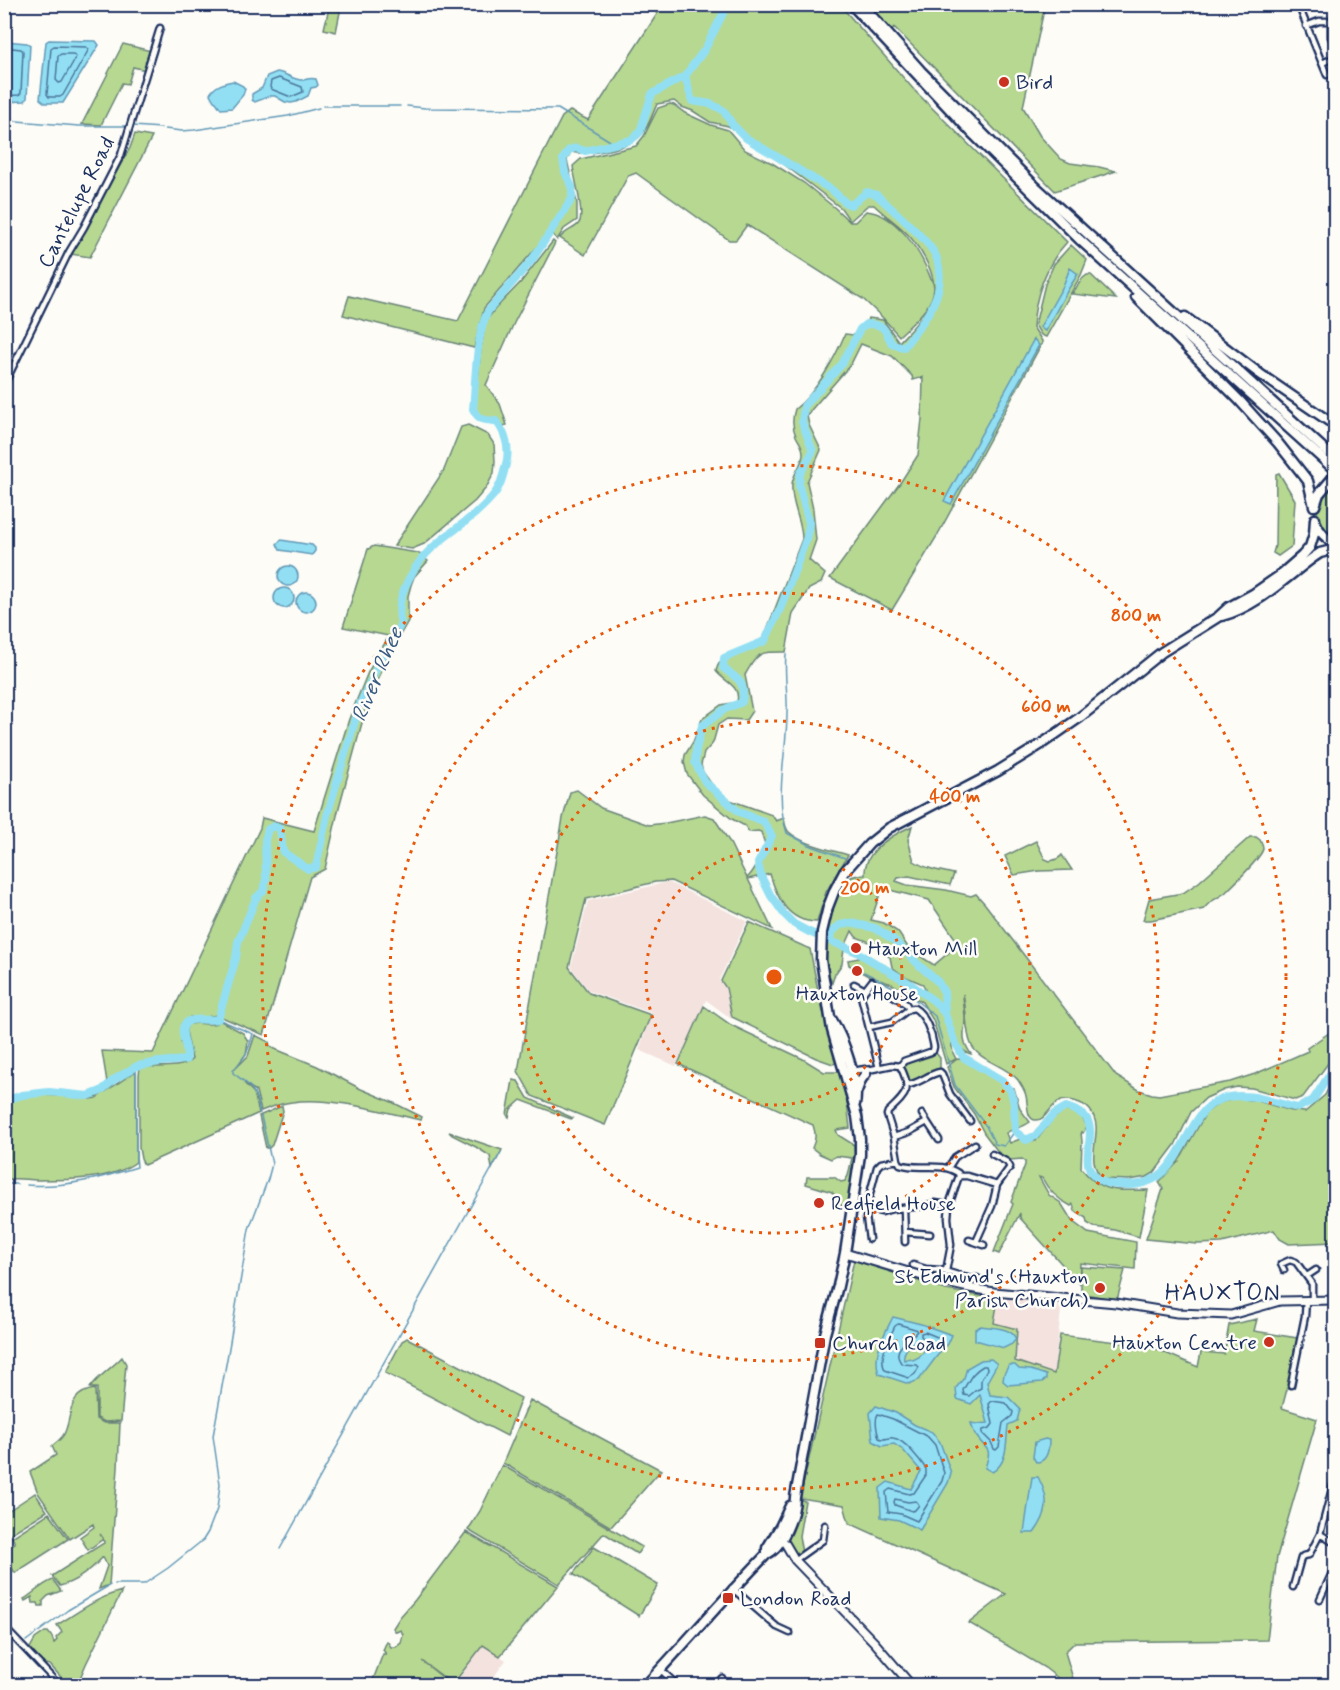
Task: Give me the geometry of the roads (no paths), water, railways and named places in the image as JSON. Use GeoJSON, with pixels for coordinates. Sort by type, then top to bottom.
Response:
{"type":"FeatureCollection","features":[{"type":"Feature","properties":{"kind":"highway"},"geometry":{"type":"LineString","coordinates":[[851,4],[974,135],[1079,239],[1335,474],[1319,494],[1314,506]]}},
{"type":"Feature","properties":{"kind":"highway"},"geometry":{"type":"LineString","coordinates":[[861,4],[921,71],[1035,186],[1335,460]]}},
{"type":"Feature","properties":{"kind":"highway"},"geometry":{"type":"LineString","coordinates":[[856,1092],[849,1075],[838,1030],[832,1019],[822,972],[821,941],[823,923],[831,896],[844,872],[860,852],[879,835],[903,820],[1034,750],[1079,718],[1162,652],[1266,585],[1302,556],[1312,542],[1315,519],[1308,481],[1278,443],[1239,400],[1130,291],[1120,276]]}},
{"type":"Feature","properties":{"kind":"highway"},"geometry":{"type":"LineString","coordinates":[[1151,292],[1260,374],[1335,426]]}},
{"type":"Feature","properties":{"kind":"highway"},"geometry":{"type":"LineString","coordinates":[[1218,617],[1232,613],[1256,600],[1314,557],[1335,547],[1321,533],[1315,519]]}},
{"type":"Feature","properties":{"kind":"highway"},"geometry":{"type":"LineString","coordinates":[[645,1686],[732,1588],[766,1554],[768,1548],[777,1542],[795,1497],[825,1334],[845,1252],[860,1155],[856,1092],[867,1072]]}},
{"type":"Feature","properties":{"kind":"highway"},"geometry":{"type":"LineString","coordinates":[[849,1075],[851,1099],[855,1104]]}},
{"type":"Feature","properties":{"kind":"street"},"geometry":{"type":"LineString","coordinates":[[1298,4],[1328,75]]}},
{"type":"Feature","properties":{"kind":"street"},"geometry":{"type":"LineString","coordinates":[[1306,26],[1319,21],[1333,21],[1331,37],[1335,46]]}},
{"type":"Feature","properties":{"kind":"street","name":"Cantelupe Road"},"geometry":{"type":"LineString","coordinates":[[4,385],[69,252],[121,155],[160,28]]}},
{"type":"Feature","properties":{"kind":"street"},"geometry":{"type":"LineString","coordinates":[[1322,63],[1335,57]]}},
{"type":"Feature","properties":{"kind":"street"},"geometry":{"type":"LineString","coordinates":[[872,981],[861,996],[879,1068]]}},
{"type":"Feature","properties":{"kind":"street"},"geometry":{"type":"LineString","coordinates":[[854,984],[865,990]]}},
{"type":"Feature","properties":{"kind":"street"},"geometry":{"type":"LineString","coordinates":[[889,993],[906,1004],[909,1009]]}},
{"type":"Feature","properties":{"kind":"street"},"geometry":{"type":"LineString","coordinates":[[869,1027],[892,1022],[909,1009],[914,1008],[919,1011],[934,1047],[933,1051],[904,1060],[900,1066]]}},
{"type":"Feature","properties":{"kind":"street"},"geometry":{"type":"LineString","coordinates":[[849,1075],[865,1069],[867,1072],[892,1065],[900,1066]]}},
{"type":"Feature","properties":{"kind":"street"},"geometry":{"type":"LineString","coordinates":[[900,1066],[907,1085],[904,1096],[887,1115],[900,1164],[948,1168],[958,1173],[959,1176]]}},
{"type":"Feature","properties":{"kind":"street"},"geometry":{"type":"LineString","coordinates":[[907,1085],[913,1085],[935,1072],[940,1072],[950,1094],[970,1121]]}},
{"type":"Feature","properties":{"kind":"street"},"geometry":{"type":"LineString","coordinates":[[922,1114],[939,1140]]}},
{"type":"Feature","properties":{"kind":"street"},"geometry":{"type":"LineString","coordinates":[[894,1137],[927,1122]]}},
{"type":"Feature","properties":{"kind":"street"},"geometry":{"type":"LineString","coordinates":[[948,1168],[955,1157],[975,1144]]}},
{"type":"Feature","properties":{"kind":"street"},"geometry":{"type":"LineString","coordinates":[[976,1242],[992,1206],[997,1185],[1010,1167],[1007,1162],[992,1154]]}},
{"type":"Feature","properties":{"kind":"street"},"geometry":{"type":"LineString","coordinates":[[869,1239],[867,1205],[877,1167],[881,1163],[898,1160]]}},
{"type":"Feature","properties":{"kind":"street"},"geometry":{"type":"LineString","coordinates":[[942,1282],[951,1245],[948,1225],[949,1205],[959,1176]]}},
{"type":"Feature","properties":{"kind":"street"},"geometry":{"type":"LineString","coordinates":[[959,1176],[967,1176],[997,1185]]}},
{"type":"Feature","properties":{"kind":"street"},"geometry":{"type":"LineString","coordinates":[[869,1209],[882,1212],[935,1203],[949,1205]]}},
{"type":"Feature","properties":{"kind":"street"},"geometry":{"type":"LineString","coordinates":[[904,1208],[904,1242]]}},
{"type":"Feature","properties":{"kind":"street"},"geometry":{"type":"LineString","coordinates":[[905,1232],[930,1234]]}},
{"type":"Feature","properties":{"kind":"street"},"geometry":{"type":"LineString","coordinates":[[969,1240],[984,1245]]}},
{"type":"Feature","properties":{"kind":"street"},"geometry":{"type":"LineString","coordinates":[[845,1252],[942,1282],[994,1292],[1106,1301],[1177,1313],[1231,1315],[1280,1301],[1335,1300]]}},
{"type":"Feature","properties":{"kind":"street"},"geometry":{"type":"LineString","coordinates":[[1284,1270],[1281,1264],[1290,1260],[1296,1262],[1312,1284],[1291,1385]]}},
{"type":"Feature","properties":{"kind":"street"},"geometry":{"type":"LineString","coordinates":[[913,1265],[980,1280]]}},
{"type":"Feature","properties":{"kind":"street"},"geometry":{"type":"LineString","coordinates":[[1307,1276],[1316,1270]]}},
{"type":"Feature","properties":{"kind":"street"},"geometry":{"type":"LineString","coordinates":[[1293,1587],[1301,1558],[1309,1555],[1320,1534],[1335,1474]]}},
{"type":"Feature","properties":{"kind":"street"},"geometry":{"type":"LineString","coordinates":[[795,1560],[823,1540],[825,1525]]}},
{"type":"Feature","properties":{"kind":"street"},"geometry":{"type":"LineString","coordinates":[[1320,1534],[1335,1544]]}},
{"type":"Feature","properties":{"kind":"street"},"geometry":{"type":"LineString","coordinates":[[777,1542],[875,1643],[909,1684]]}},
{"type":"Feature","properties":{"kind":"street"},"geometry":{"type":"LineString","coordinates":[[1320,1599],[1335,1564]]}},
{"type":"Feature","properties":{"kind":"street"},"geometry":{"type":"LineString","coordinates":[[732,1588],[777,1627],[790,1633]]}},
{"type":"Feature","properties":{"kind":"street"},"geometry":{"type":"LineString","coordinates":[[4,1627],[60,1686]]}},
{"type":"Feature","properties":{"kind":"street"},"geometry":{"type":"LineString","coordinates":[[772,1634],[777,1627]]}},
{"type":"Feature","properties":{"kind":"street"},"geometry":{"type":"LineString","coordinates":[[660,1669],[678,1686]]}},
{"type":"Feature","properties":{"kind":"street"},"geometry":{"type":"LineString","coordinates":[[715,1686],[722,1678]]}},
{"type":"Feature","properties":{"kind":"water"},"geometry":{"type":"Polygon","coordinates":[[[49,40],[96,41],[99,45],[63,103],[45,103],[40,99],[46,42],[49,40]]]}},
{"type":"Feature","properties":{"kind":"water"},"geometry":{"type":"Polygon","coordinates":[[[5,41],[30,45],[25,101],[5,102],[5,41]]]}},
{"type":"Feature","properties":{"kind":"water"},"geometry":{"type":"Polygon","coordinates":[[[277,72],[299,80],[316,79],[318,85],[311,88],[308,96],[296,102],[285,102],[275,96],[255,102],[252,100],[252,94],[262,88],[267,76],[277,72]]]}},
{"type":"Feature","properties":{"kind":"water"},"geometry":{"type":"Polygon","coordinates":[[[233,81],[243,86],[245,89],[243,95],[232,108],[221,109],[210,94],[220,85],[233,81]]]}},
{"type":"Feature","properties":{"kind":"water"},"geometry":{"type":"Polygon","coordinates":[[[1070,268],[1078,274],[1045,331],[1040,327],[1063,286],[1070,268]]]}},
{"type":"Feature","properties":{"kind":"water"},"geometry":{"type":"Polygon","coordinates":[[[1034,339],[1039,345],[951,504],[944,501],[1034,339]]]}},
{"type":"Feature","properties":{"kind":"water"},"geometry":{"type":"Polygon","coordinates":[[[281,540],[312,545],[315,551],[312,555],[280,550],[277,544],[281,540]]]}},
{"type":"Feature","properties":{"kind":"water"},"geometry":{"type":"Polygon","coordinates":[[[288,566],[295,569],[298,576],[295,583],[288,586],[281,583],[278,576],[281,569],[288,566]]]}},
{"type":"Feature","properties":{"kind":"water"},"geometry":{"type":"Polygon","coordinates":[[[284,588],[291,591],[294,598],[291,605],[284,608],[277,605],[274,598],[277,591],[284,588]]]}},
{"type":"Feature","properties":{"kind":"water"},"geometry":{"type":"Polygon","coordinates":[[[306,592],[313,595],[316,602],[313,609],[306,612],[299,609],[296,602],[299,595],[306,592]]]}},
{"type":"Feature","properties":{"kind":"water"},"geometry":{"type":"Polygon","coordinates":[[[893,1317],[952,1335],[948,1344],[919,1380],[909,1384],[879,1374],[877,1367],[878,1352],[893,1317]],[[916,1340],[905,1351],[904,1360],[919,1357],[924,1352],[923,1346],[916,1340]]]}},
{"type":"Feature","properties":{"kind":"water"},"geometry":{"type":"Polygon","coordinates":[[[981,1326],[1006,1330],[1016,1339],[1004,1348],[975,1340],[975,1329],[981,1326]]]}},
{"type":"Feature","properties":{"kind":"water"},"geometry":{"type":"Polygon","coordinates":[[[991,1359],[997,1364],[987,1382],[990,1395],[1008,1397],[1020,1409],[1017,1421],[1008,1425],[1004,1458],[992,1472],[985,1468],[988,1450],[976,1435],[971,1423],[988,1423],[980,1395],[971,1404],[957,1399],[956,1388],[964,1378],[967,1368],[981,1360],[991,1359]]]}},
{"type":"Feature","properties":{"kind":"water"},"geometry":{"type":"Polygon","coordinates":[[[1009,1365],[1046,1375],[1046,1379],[1042,1382],[1008,1385],[1003,1381],[1009,1365]]]}},
{"type":"Feature","properties":{"kind":"water"},"geometry":{"type":"Polygon","coordinates":[[[876,1406],[896,1413],[932,1432],[940,1442],[951,1473],[948,1483],[920,1530],[899,1520],[881,1517],[880,1488],[888,1482],[911,1489],[921,1471],[903,1450],[894,1444],[882,1446],[873,1441],[870,1413],[876,1406]]]}},
{"type":"Feature","properties":{"kind":"water"},"geometry":{"type":"Polygon","coordinates":[[[1049,1440],[1047,1454],[1043,1460],[1036,1462],[1033,1457],[1035,1442],[1049,1440]]]}},
{"type":"Feature","properties":{"kind":"water"},"geometry":{"type":"Polygon","coordinates":[[[1032,1477],[1038,1477],[1042,1485],[1046,1506],[1043,1519],[1034,1533],[1024,1533],[1032,1477]]]}},
{"type":"Feature","properties":{"kind":"waterway","name":"River Rhee"},"geometry":{"type":"LineString","coordinates":[[4,1101],[22,1095],[49,1092],[88,1096],[101,1091],[115,1079],[137,1066],[186,1060],[183,1033],[185,1024],[192,1020],[218,1019],[236,958],[238,942],[256,898],[263,891],[266,879],[265,840],[268,829],[274,826],[280,828],[283,852],[308,869],[316,867],[327,816],[360,704],[401,623],[399,614],[405,587],[413,571],[433,547],[480,510],[497,491],[501,482],[507,459],[505,436],[496,421],[482,419],[473,409],[481,333],[488,311],[532,260],[572,199],[572,187],[565,172],[563,159],[569,150],[576,148],[585,151],[631,140],[640,132],[652,94],[685,76],[705,49],[728,4]]}},
{"type":"Feature","properties":{"kind":"waterway"},"geometry":{"type":"LineString","coordinates":[[685,76],[692,101],[711,104],[723,110],[746,138],[832,190],[846,203],[851,205],[867,192],[877,195],[934,252],[940,277],[939,288],[930,310],[904,347],[892,344],[880,326],[866,324],[860,329],[842,364],[804,406],[802,422],[813,451],[800,474],[799,486],[809,523],[807,537],[781,607],[765,641],[724,658],[723,668],[737,678],[742,685],[742,702],[725,709],[702,726],[695,763],[705,782],[739,812],[763,821],[772,836],[758,863],[761,876],[771,896],[794,924],[857,952],[934,1001],[945,1014],[963,1057],[1003,1081],[1011,1091],[1015,1131],[1026,1140],[1035,1136],[1054,1114],[1066,1107],[1084,1116],[1090,1129],[1088,1154],[1090,1169],[1095,1176],[1107,1183],[1126,1185],[1146,1182],[1161,1174],[1172,1162],[1198,1119],[1208,1107],[1222,1099],[1241,1096],[1260,1098],[1298,1108],[1313,1100],[1336,1065]]}},
{"type":"Feature","properties":{"kind":"waterway"},"geometry":{"type":"LineString","coordinates":[[323,106],[400,106]]}},
{"type":"Feature","properties":{"kind":"waterway"},"geometry":{"type":"LineString","coordinates":[[407,106],[558,109],[615,144]]}},
{"type":"Feature","properties":{"kind":"waterway"},"geometry":{"type":"LineString","coordinates":[[165,129],[194,130],[288,116],[319,108]]}},
{"type":"Feature","properties":{"kind":"waterway"},"geometry":{"type":"LineString","coordinates":[[4,120],[79,126],[127,126]]}},
{"type":"Feature","properties":{"kind":"waterway"},"geometry":{"type":"LineString","coordinates":[[133,126],[161,128]]}},
{"type":"Feature","properties":{"kind":"waterway"},"geometry":{"type":"LineString","coordinates":[[786,654],[787,714],[781,789],[783,819],[787,833],[809,845],[845,858]]}},
{"type":"Feature","properties":{"kind":"waterway"},"geometry":{"type":"LineString","coordinates":[[830,940],[831,933],[840,925],[851,923],[875,928],[894,940],[938,982],[944,992],[945,1012]]}},
{"type":"Feature","properties":{"kind":"waterway"},"geometry":{"type":"LineString","coordinates":[[864,972],[912,997],[935,1016],[955,1085],[986,1126],[995,1144],[1004,1146],[1015,1131]]}},
{"type":"Feature","properties":{"kind":"waterway"},"geometry":{"type":"LineString","coordinates":[[218,1019],[253,1034],[246,1054],[233,1073],[252,1089],[260,1113]]}},
{"type":"Feature","properties":{"kind":"waterway"},"geometry":{"type":"LineString","coordinates":[[27,1185],[41,1186],[83,1181],[137,1167],[136,1067]]}},
{"type":"Feature","properties":{"kind":"waterway"},"geometry":{"type":"LineString","coordinates":[[115,1584],[144,1584],[168,1568],[203,1540],[217,1509],[220,1484],[213,1436],[249,1229],[272,1164],[261,1116]]}},
{"type":"Feature","properties":{"kind":"waterway"},"geometry":{"type":"LineString","coordinates":[[280,1549],[501,1152]]}},
{"type":"Feature","properties":{"kind":"waterway"},"geometry":{"type":"LineString","coordinates":[[4,1184],[17,1184]]}},
{"type":"Feature","properties":{"kind":"waterway"},"geometry":{"type":"LineString","coordinates":[[26,1641],[68,1610],[110,1585]]}},
{"type":"Feature","properties":{"kind":"place","name":"Bird"},"geometry":{"type":"Point","coordinates":[1004,82]}},
{"type":"Feature","properties":{"kind":"place","name":"Hauxton Mill"},"geometry":{"type":"Point","coordinates":[856,948]}},
{"type":"Feature","properties":{"kind":"place","name":"Hauxton House"},"geometry":{"type":"Point","coordinates":[857,971]}},
{"type":"Feature","properties":{"kind":"place","name":"Redfield House"},"geometry":{"type":"Point","coordinates":[819,1203]}},
{"type":"Feature","properties":{"kind":"place","name":"St Edmund's (Hauxton Parish Church)"},"geometry":{"type":"Point","coordinates":[1100,1288]}},
{"type":"Feature","properties":{"kind":"place","name":"Hauxton Centre"},"geometry":{"type":"Point","coordinates":[1269,1342]}},
{"type":"Feature","properties":{"kind":"place","name":"Church Road"},"geometry":{"type":"Point","coordinates":[820,1343]}},
{"type":"Feature","properties":{"kind":"place","name":"London Road"},"geometry":{"type":"Point","coordinates":[728,1598]}},
{"type":"Feature","properties":{"kind":"district","name":"HAUXTON"},"geometry":{"type":"Point","coordinates":[1223,1292]}}]}
